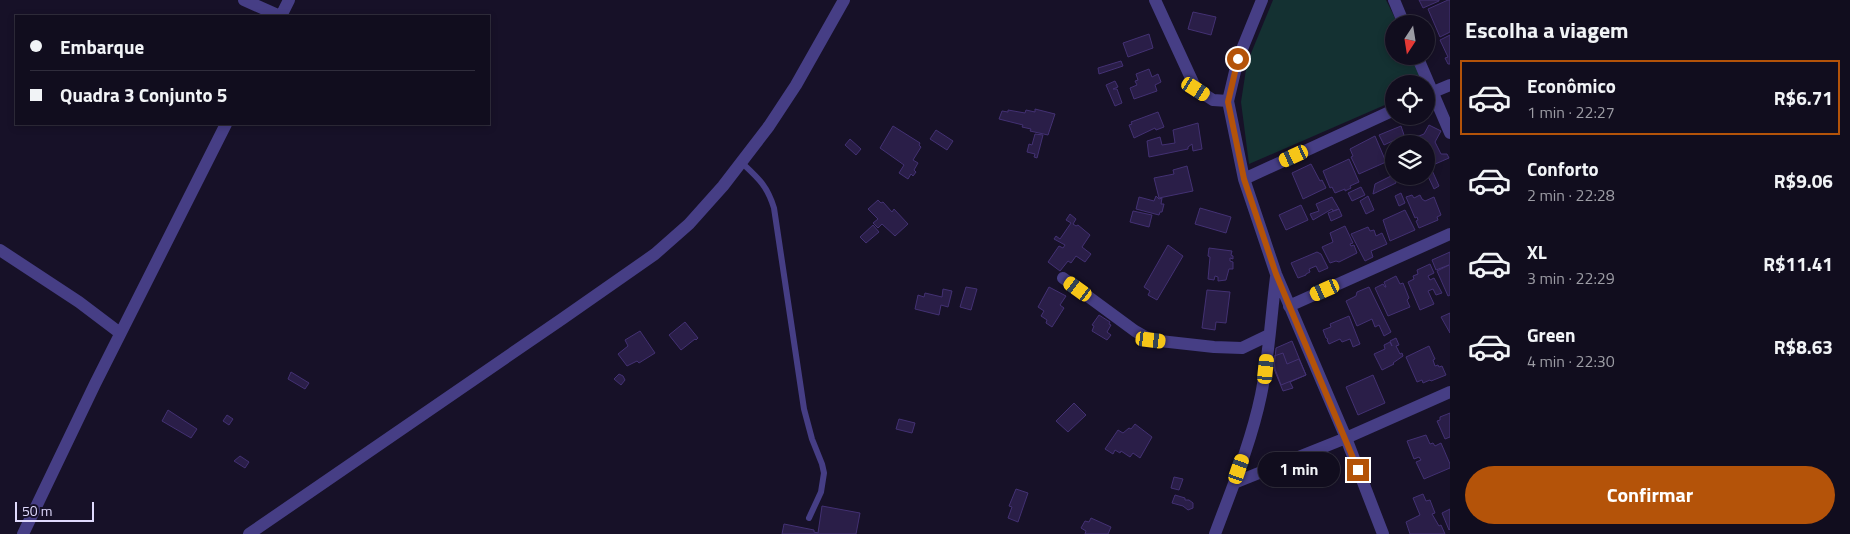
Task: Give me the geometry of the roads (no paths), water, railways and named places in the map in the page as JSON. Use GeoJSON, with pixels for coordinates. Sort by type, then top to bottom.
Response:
{"type":"FeatureCollection","features":[{"type":"Feature","properties":{"kind":"street"},"geometry":{"type":"LineString","coordinates":[[244,0],[279,15]]}},
{"type":"Feature","properties":{"kind":"street"},"geometry":{"type":"LineString","coordinates":[[282,15],[289,0]]}},
{"type":"Feature","properties":{"kind":"street"},"geometry":{"type":"LineString","coordinates":[[249,534],[655,254],[689,224],[769,126],[796,85],[844,0]]}},
{"type":"Feature","properties":{"kind":"street"},"geometry":{"type":"LineString","coordinates":[[1155,0],[1196,89],[1213,100],[1228,102]]}},
{"type":"Feature","properties":{"kind":"street"},"geometry":{"type":"LineString","coordinates":[[1262,0],[1238,59],[1228,102],[1244,179],[1276,274],[1346,438],[1383,534]]}},
{"type":"Feature","properties":{"kind":"street"},"geometry":{"type":"LineString","coordinates":[[1394,0],[1400,15]]}},
{"type":"Feature","properties":{"kind":"street"},"geometry":{"type":"LineString","coordinates":[[1435,91],[1450,85]]}},
{"type":"Feature","properties":{"kind":"street"},"geometry":{"type":"LineString","coordinates":[[1435,105],[1450,133]]}},
{"type":"Feature","properties":{"kind":"street"},"geometry":{"type":"LineString","coordinates":[[1244,179],[1385,114]]}},
{"type":"Feature","properties":{"kind":"street"},"geometry":{"type":"LineString","coordinates":[[23,534],[120,333],[225,125]]}},
{"type":"Feature","properties":{"kind":"street"},"geometry":{"type":"LineString","coordinates":[[1289,306],[1450,234]]}},
{"type":"Feature","properties":{"kind":"street"},"geometry":{"type":"LineString","coordinates":[[0,250],[78,302],[120,333]]}},
{"type":"Feature","properties":{"kind":"street"},"geometry":{"type":"LineString","coordinates":[[1215,534],[1249,440],[1261,396],[1276,274]]}},
{"type":"Feature","properties":{"kind":"street"},"geometry":{"type":"LineString","coordinates":[[1063,278],[1135,331],[1151,340],[1242,348],[1269,335]]}},
{"type":"Feature","properties":{"kind":"street"},"geometry":{"type":"LineString","coordinates":[[1234,483],[1346,438],[1450,392]]}},
{"type":"Feature","properties":{"kind":"lane"},"geometry":{"type":"LineString","coordinates":[[741,162],[764,183],[774,208],[804,409],[812,440],[824,473],[821,492],[809,518]]}}]}
